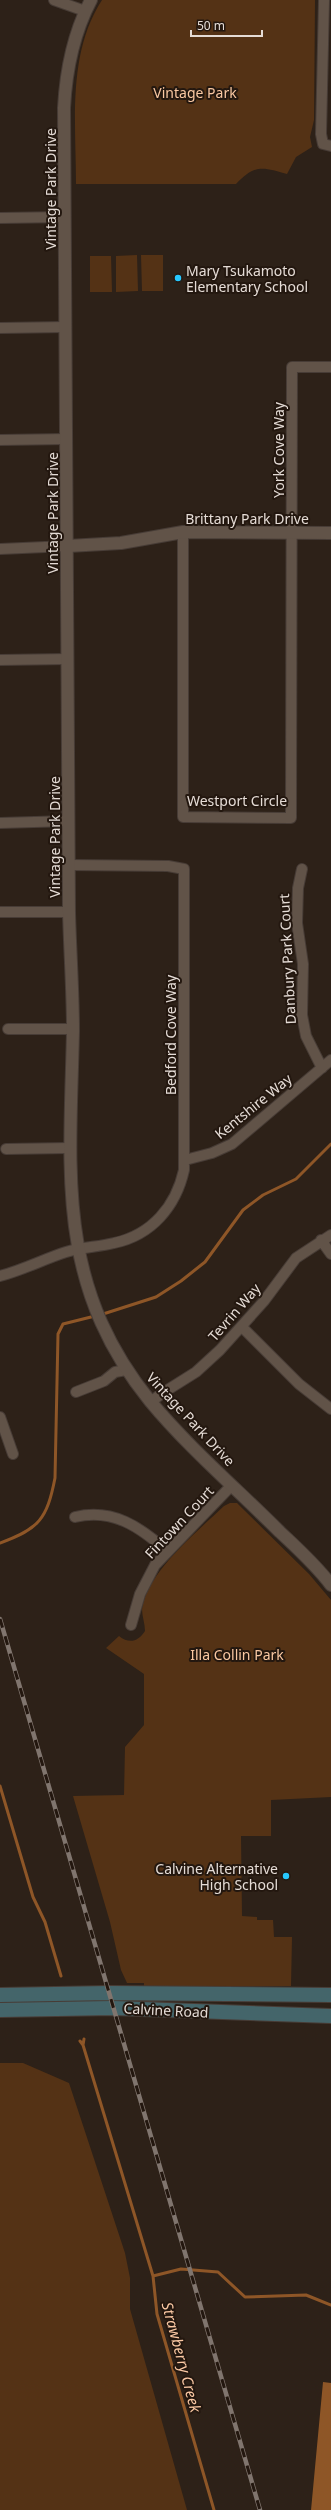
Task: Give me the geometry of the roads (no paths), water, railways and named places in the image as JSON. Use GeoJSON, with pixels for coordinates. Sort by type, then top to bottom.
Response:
{"type":"FeatureCollection","features":[{"type":"Feature","properties":{"kind":"main road","name":"Calvine Road"},"geometry":{"type":"LineString","coordinates":[[0,1995],[109,1993],[331,1995]]}},
{"type":"Feature","properties":{"kind":"main road","name":"Calvine Road"},"geometry":{"type":"LineString","coordinates":[[0,2010],[113,2008],[331,2016]]}},
{"type":"Feature","properties":{"kind":"street"},"geometry":{"type":"LineString","coordinates":[[54,0],[88,5]]}},
{"type":"Feature","properties":{"kind":"street"},"geometry":{"type":"LineString","coordinates":[[324,0],[322,134],[323,144],[331,146]]}},
{"type":"Feature","properties":{"kind":"street","name":"Vintage Park Drive"},"geometry":{"type":"LineString","coordinates":[[88,5],[71,52],[65,84],[69,912],[73,1029],[69,1148],[70,1193],[77,1249],[82,1271],[101,1321],[126,1370],[151,1402],[331,1585]]}},
{"type":"Feature","properties":{"kind":"street"},"geometry":{"type":"LineString","coordinates":[[0,218],[65,218]]}},
{"type":"Feature","properties":{"kind":"street"},"geometry":{"type":"LineString","coordinates":[[0,328],[66,327]]}},
{"type":"Feature","properties":{"kind":"street","name":"York Cove Way"},"geometry":{"type":"LineString","coordinates":[[292,533],[292,367],[331,367]]}},
{"type":"Feature","properties":{"kind":"street"},"geometry":{"type":"LineString","coordinates":[[0,440],[67,439]]}},
{"type":"Feature","properties":{"kind":"street","name":"Brittany Park Drive"},"geometry":{"type":"LineString","coordinates":[[68,546],[121,544],[183,532],[331,533]]}},
{"type":"Feature","properties":{"kind":"street","name":"Westport Circle"},"geometry":{"type":"LineString","coordinates":[[183,532],[183,817],[291,818],[292,533]]}},
{"type":"Feature","properties":{"kind":"street"},"geometry":{"type":"LineString","coordinates":[[0,549],[68,546]]}},
{"type":"Feature","properties":{"kind":"street"},"geometry":{"type":"LineString","coordinates":[[0,660],[68,659]]}},
{"type":"Feature","properties":{"kind":"street"},"geometry":{"type":"LineString","coordinates":[[0,823],[69,822]]}},
{"type":"Feature","properties":{"kind":"street","name":"Bedford Cove Way"},"geometry":{"type":"LineString","coordinates":[[0,1276],[77,1249],[124,1240],[153,1225],[173,1200],[182,1180],[185,1160],[184,869],[168,866],[69,865]]}},
{"type":"Feature","properties":{"kind":"street","name":"Danbury Park Court"},"geometry":{"type":"LineString","coordinates":[[302,869],[298,888],[297,923],[303,964],[302,1015],[306,1036],[322,1068]]}},
{"type":"Feature","properties":{"kind":"street"},"geometry":{"type":"LineString","coordinates":[[0,912],[69,912]]}},
{"type":"Feature","properties":{"kind":"street"},"geometry":{"type":"LineString","coordinates":[[8,1029],[73,1029]]}},
{"type":"Feature","properties":{"kind":"street","name":"Kentshire Way"},"geometry":{"type":"LineString","coordinates":[[185,1160],[212,1153],[232,1144],[331,1060]]}},
{"type":"Feature","properties":{"kind":"street"},"geometry":{"type":"LineString","coordinates":[[6,1149],[69,1148]]}},
{"type":"Feature","properties":{"kind":"street","name":"Tevrin Way"},"geometry":{"type":"LineString","coordinates":[[151,1402],[196,1372],[242,1327],[290,1265],[304,1251],[331,1234]]}},
{"type":"Feature","properties":{"kind":"street"},"geometry":{"type":"LineString","coordinates":[[322,1240],[331,1254]]}},
{"type":"Feature","properties":{"kind":"street"},"geometry":{"type":"LineString","coordinates":[[242,1327],[299,1384],[331,1409]]}},
{"type":"Feature","properties":{"kind":"street"},"geometry":{"type":"LineString","coordinates":[[76,1392],[104,1381],[114,1372],[126,1370]]}},
{"type":"Feature","properties":{"kind":"street"},"geometry":{"type":"LineString","coordinates":[[0,1417],[12,1454]]}},
{"type":"Feature","properties":{"kind":"street","name":"Fintown Court"},"geometry":{"type":"LineString","coordinates":[[131,1625],[140,1594],[155,1565],[232,1485]]}},
{"type":"Feature","properties":{"kind":"street"},"geometry":{"type":"LineString","coordinates":[[75,1517],[94,1514],[125,1520],[143,1531],[167,1551]]}},
{"type":"Feature","properties":{"kind":"waterway"},"geometry":{"type":"LineString","coordinates":[[100,1315],[156,1297],[181,1281],[205,1262],[243,1210],[263,1195],[296,1179],[331,1144]]}},
{"type":"Feature","properties":{"kind":"waterway"},"geometry":{"type":"LineString","coordinates":[[0,1543],[24,1533],[32,1527],[39,1521],[49,1503],[55,1478],[58,1334],[63,1324],[95,1316]]}},
{"type":"Feature","properties":{"kind":"waterway"},"geometry":{"type":"LineString","coordinates":[[0,1786],[33,1897],[45,1922],[61,1976]]}},
{"type":"Feature","properties":{"kind":"waterway"},"geometry":{"type":"LineString","coordinates":[[83,2045],[84,2039]]}},
{"type":"Feature","properties":{"kind":"waterway"},"geometry":{"type":"LineString","coordinates":[[80,2041],[83,2045],[153,2276]]}},
{"type":"Feature","properties":{"kind":"waterway","name":"Strawberry Creek"},"geometry":{"type":"LineString","coordinates":[[214,2510],[157,2314],[153,2276],[181,2269],[218,2272],[245,2297],[306,2295],[331,2305]]}},
{"type":"Feature","properties":{"kind":"railway"},"geometry":{"type":"LineString","coordinates":[[0,1619],[260,2510]]}},
{"type":"Feature","properties":{"kind":"place","name":"Mary Tsukamoto Elementary School"},"geometry":{"type":"Point","coordinates":[178,278]}},
{"type":"Feature","properties":{"kind":"place","name":"Calvine Alternative High School"},"geometry":{"type":"Point","coordinates":[286,1876]}},
{"type":"Feature","properties":{"kind":"park label","name":"Vintage Park"},"geometry":{"type":"Point","coordinates":[195,92]}},
{"type":"Feature","properties":{"kind":"park label","name":"Illa Collin Park"},"geometry":{"type":"Point","coordinates":[237,1654]}}]}
